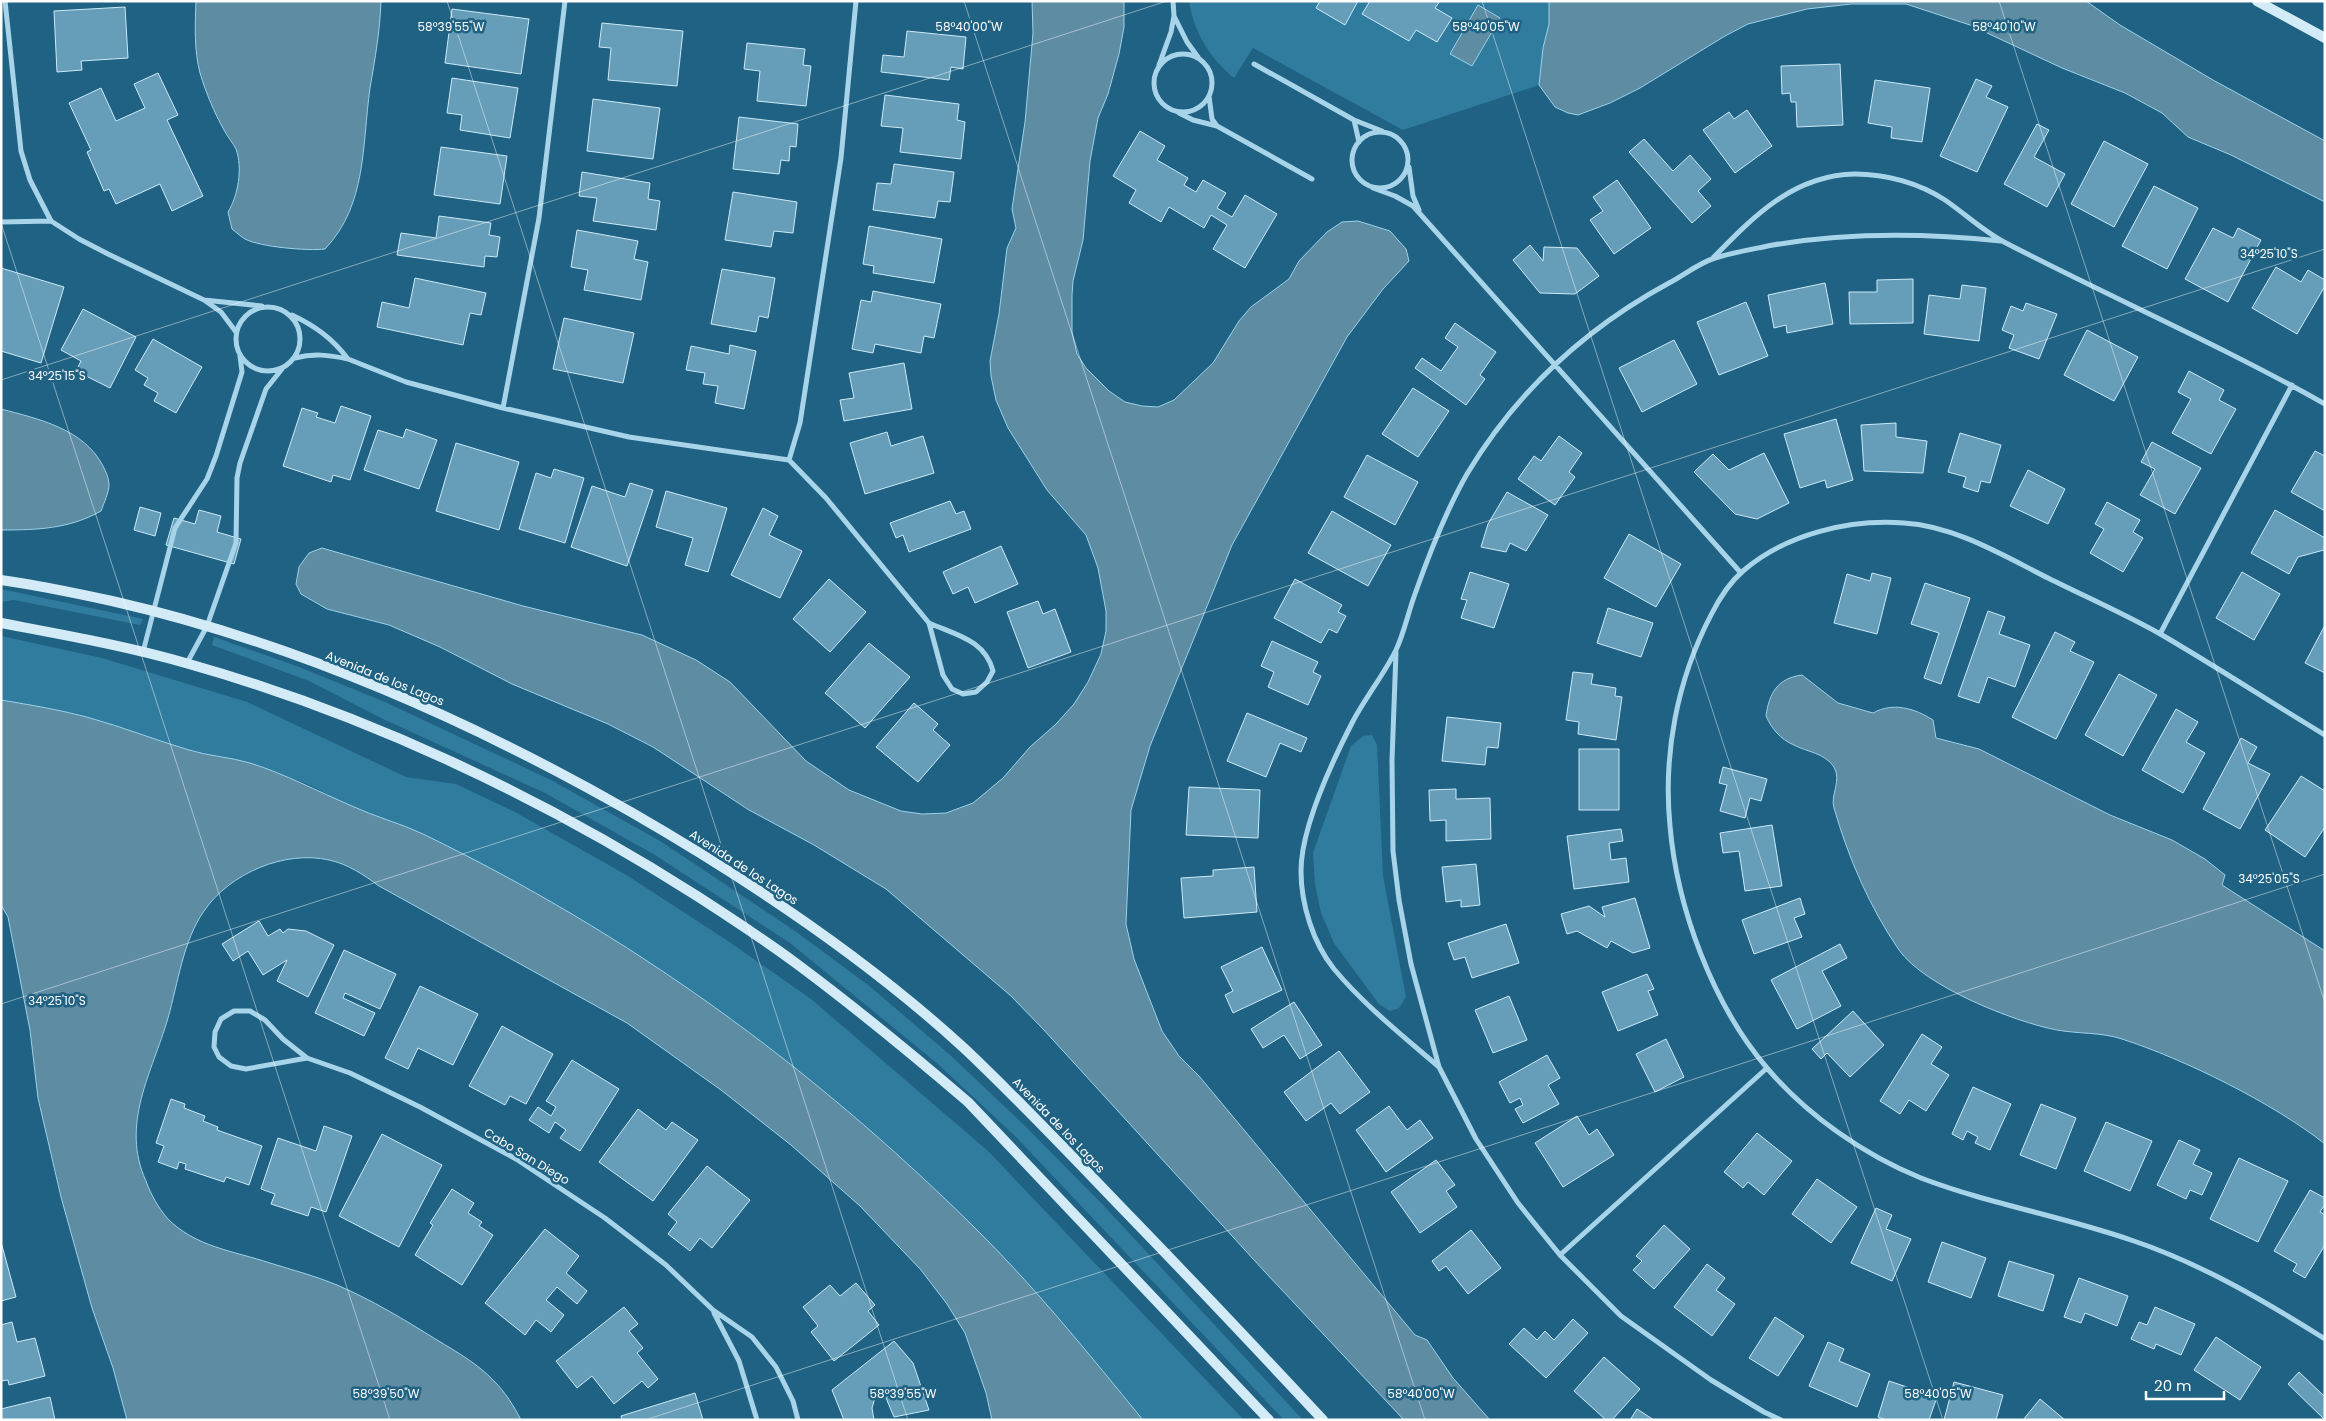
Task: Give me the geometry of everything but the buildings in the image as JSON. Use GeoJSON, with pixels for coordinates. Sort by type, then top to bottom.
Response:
{"type":"FeatureCollection","features":[{"type":"Feature","properties":{"kind":"street"},"geometry":{"type":"LineString","coordinates":[[5,1],[21,151],[30,180],[51,221],[79,239],[108,254],[204,300],[221,312],[236,332]]}},
{"type":"Feature","properties":{"kind":"street"},"geometry":{"type":"LineString","coordinates":[[504,408],[539,218],[565,1]]}},
{"type":"Feature","properties":{"kind":"street"},"geometry":{"type":"LineString","coordinates":[[789,460],[800,423],[841,158],[856,1]]}},
{"type":"Feature","properties":{"kind":"street"},"geometry":{"type":"LineString","coordinates":[[1173,1],[1174,16],[1171,32],[1154,82],[1160,100],[1166,106],[1192,120],[1218,126],[1312,179]]}},
{"type":"Feature","properties":{"kind":"street"},"geometry":{"type":"LineString","coordinates":[[2257,1],[2325,38]]}},
{"type":"Feature","properties":{"kind":"street"},"geometry":{"type":"LineString","coordinates":[[1174,16],[1187,42],[1210,70],[1212,88],[1205,103],[1190,111],[1174,110]]}},
{"type":"Feature","properties":{"kind":"street"},"geometry":{"type":"LineString","coordinates":[[1156,73],[1160,65],[1174,55],[1182,54],[1198,57]]}},
{"type":"Feature","properties":{"kind":"street"},"geometry":{"type":"LineString","coordinates":[[1254,64],[1354,120],[1390,134],[1404,145],[1414,196],[1421,215]]}},
{"type":"Feature","properties":{"kind":"street"},"geometry":{"type":"LineString","coordinates":[[1209,96],[1212,119],[1218,126]]}},
{"type":"Feature","properties":{"kind":"street"},"geometry":{"type":"LineString","coordinates":[[1354,120],[1359,142],[1352,159],[1357,177],[1373,188],[1395,196],[1413,206],[1741,572]]}},
{"type":"Feature","properties":{"kind":"street"},"geometry":{"type":"LineString","coordinates":[[1359,142],[1374,133],[1390,134]]}},
{"type":"Feature","properties":{"kind":"street"},"geometry":{"type":"LineString","coordinates":[[1373,188],[1381,189],[1396,183],[1407,170],[1408,162]]}},
{"type":"Feature","properties":{"kind":"street"},"geometry":{"type":"LineString","coordinates":[[1439,1068],[1368,1005],[1332,966],[1315,935],[1304,896],[1301,870],[1308,832],[1330,768],[1353,720],[1396,650],[1416,590],[1466,477],[1489,440],[1527,392],[1555,364],[1609,319],[1712,259],[1751,219],[1787,192],[1818,180],[1854,174],[1885,177],[1917,186],[1943,199],[2001,240],[2152,313],[2325,404]]}},
{"type":"Feature","properties":{"kind":"street"},"geometry":{"type":"LineString","coordinates":[[1,222],[51,221]]}},
{"type":"Feature","properties":{"kind":"street"},"geometry":{"type":"LineString","coordinates":[[1712,259],[1747,250],[1797,241],[1864,235],[1955,236],[2001,240]]}},
{"type":"Feature","properties":{"kind":"street"},"geometry":{"type":"LineString","coordinates":[[204,300],[276,308],[316,327],[329,336],[348,359]]}},
{"type":"Feature","properties":{"kind":"street"},"geometry":{"type":"LineString","coordinates":[[142,652],[175,528],[207,479],[242,372],[236,332],[240,323],[247,315],[266,307]]}},
{"type":"Feature","properties":{"kind":"street"},"geometry":{"type":"LineString","coordinates":[[285,312],[294,318],[301,338],[295,358]]}},
{"type":"Feature","properties":{"kind":"street"},"geometry":{"type":"LineString","coordinates":[[188,663],[208,626],[236,543],[237,478],[240,462],[266,389],[282,369],[295,358],[311,354],[325,354],[348,359],[406,382],[504,408],[629,437],[789,460],[826,498],[929,623],[943,675],[952,689],[963,694],[976,692],[987,682],[993,671],[990,659],[984,650],[973,642],[929,623]]}},
{"type":"Feature","properties":{"kind":"street"},"geometry":{"type":"LineString","coordinates":[[240,356],[254,369],[273,372],[282,369]]}},
{"type":"Feature","properties":{"kind":"street"},"geometry":{"type":"LineString","coordinates":[[2160,634],[2292,385]]}},
{"type":"Feature","properties":{"kind":"street"},"geometry":{"type":"LineString","coordinates":[[2325,735],[2160,634],[1994,551],[1946,532],[1911,523],[1870,521],[1815,533],[1775,549],[1741,572],[1719,599],[1697,641],[1683,682],[1674,722],[1668,796],[1674,861],[1687,911],[1705,963],[1738,1028],[1767,1068],[1802,1104],[1840,1134],[1878,1157],[1918,1177],[2010,1206],[2096,1228],[2165,1252],[2242,1289],[2325,1339]]}},
{"type":"Feature","properties":{"kind":"street","name":"Avenida de los Lagos"},"geometry":{"type":"LineString","coordinates":[[1,580],[152,611],[259,641],[419,703],[550,766],[691,846],[775,900],[878,976],[963,1047],[1034,1116],[1322,1420]]}},
{"type":"Feature","properties":{"kind":"street"},"geometry":{"type":"LineString","coordinates":[[1,623],[123,646],[188,663],[242,680],[389,735],[512,790],[636,857],[796,962],[920,1060],[968,1102],[1269,1420]]}},
{"type":"Feature","properties":{"kind":"street"},"geometry":{"type":"LineString","coordinates":[[1396,650],[1392,760],[1392,851],[1398,900],[1411,964],[1422,1012],[1439,1068],[1476,1139],[1518,1203],[1560,1254],[1621,1316],[1711,1380],[1781,1420]]}},
{"type":"Feature","properties":{"kind":"street","name":"Cabo San Diego"},"geometry":{"type":"LineString","coordinates":[[307,1058],[246,1069],[232,1066],[219,1057],[214,1047],[215,1032],[222,1019],[234,1011],[250,1011],[265,1020],[283,1039],[307,1058],[350,1073],[420,1107],[516,1159],[605,1218],[666,1265],[712,1310],[752,1337],[776,1367],[793,1401],[798,1420]]}},
{"type":"Feature","properties":{"kind":"street"},"geometry":{"type":"LineString","coordinates":[[1560,1254],[1767,1068]]}},
{"type":"Feature","properties":{"kind":"street","name":"Cabo San Diego"},"geometry":{"type":"LineString","coordinates":[[712,1310],[739,1361],[757,1420]]}},
{"type":"Feature","properties":{"kind":"shaded area"},"geometry":{"type":"Polygon","coordinates":[[[196,1],[381,1],[363,152],[356,194],[339,232],[325,249],[296,249],[261,244],[245,239],[232,229],[228,212],[237,190],[238,157],[236,149],[214,109],[200,73],[195,28],[196,1]]]}},
{"type":"Feature","properties":{"kind":"shaded area"},"geometry":{"type":"Polygon","coordinates":[[[1032,1],[1124,1],[1124,27],[1119,54],[1108,94],[1098,118],[1090,161],[1083,240],[1073,281],[1072,332],[1077,354],[1086,368],[1109,391],[1125,402],[1158,407],[1174,400],[1213,363],[1239,321],[1251,307],[1289,279],[1299,261],[1327,232],[1342,222],[1358,221],[1390,231],[1406,249],[1409,261],[1383,289],[1347,337],[1232,545],[1150,746],[1131,810],[1126,924],[1134,959],[1162,1031],[1179,1056],[1199,1076],[1415,1335],[1427,1340],[1453,1378],[1490,1420],[1404,1420],[1011,996],[886,889],[814,845],[749,810],[653,747],[608,724],[512,684],[440,647],[389,625],[327,609],[301,594],[296,584],[299,567],[309,553],[322,548],[523,606],[642,635],[696,660],[730,682],[806,761],[849,790],[901,811],[922,814],[946,813],[973,803],[1003,778],[1030,747],[1056,724],[1074,704],[1088,682],[1101,654],[1106,631],[1106,611],[1098,568],[1086,535],[1047,490],[1008,428],[996,400],[991,376],[990,361],[999,314],[1007,248],[1016,228],[1012,209],[1025,122],[1033,33],[1032,1]]]}},
{"type":"Feature","properties":{"kind":"shaded area"},"geometry":{"type":"Polygon","coordinates":[[[1189,1],[1549,1],[1549,24],[1543,48],[1539,85],[1403,130],[1253,48],[1234,78],[1204,44],[1191,13],[1189,1]]]}},
{"type":"Feature","properties":{"kind":"shaded area"},"geometry":{"type":"Polygon","coordinates":[[[1549,1],[2086,1],[2120,25],[2213,80],[2325,141],[2325,202],[2231,155],[2188,137],[2162,113],[2125,93],[2062,68],[1970,25],[1906,4],[1851,4],[1807,9],[1748,24],[1640,88],[1610,103],[1578,115],[1568,113],[1555,107],[1539,85],[1543,48],[1549,24],[1549,1]]]}},
{"type":"Feature","properties":{"kind":"shaded area"},"geometry":{"type":"Polygon","coordinates":[[[1478,5],[1500,18],[1472,66],[1450,54],[1478,5]]]}},
{"type":"Feature","properties":{"kind":"shaded area"},"geometry":{"type":"Polygon","coordinates":[[[1,409],[59,427],[72,434],[95,453],[104,468],[109,482],[101,511],[77,522],[65,525],[40,529],[1,530],[1,409]]]}},
{"type":"Feature","properties":{"kind":"shaded area"},"geometry":{"type":"Polygon","coordinates":[[[1,589],[143,619],[140,625],[14,600],[1,602],[1,589]]]}},
{"type":"Feature","properties":{"kind":"shaded area"},"geometry":{"type":"Polygon","coordinates":[[[1,636],[102,658],[247,702],[406,777],[456,784],[515,812],[628,876],[728,941],[811,999],[988,1151],[1244,1420],[1143,1420],[1019,1273],[912,1167],[848,1111],[782,1058],[715,1007],[646,960],[500,874],[423,835],[352,807],[303,783],[269,771],[188,750],[90,718],[1,700],[1,636]]]}},
{"type":"Feature","properties":{"kind":"shaded area"},"geometry":{"type":"Polygon","coordinates":[[[214,637],[299,667],[385,702],[551,780],[660,841],[795,931],[868,985],[949,1054],[1024,1125],[1103,1205],[1303,1420],[1284,1420],[1014,1135],[938,1064],[790,943],[655,855],[545,793],[383,719],[309,681],[212,645],[214,637]]]}},
{"type":"Feature","properties":{"kind":"shaded area"},"geometry":{"type":"Polygon","coordinates":[[[1802,675],[1838,703],[1873,713],[1896,707],[1918,712],[1933,720],[1936,738],[1979,749],[2110,815],[2172,840],[2205,859],[2225,875],[2222,885],[2325,951],[2325,1144],[2280,1113],[2254,1098],[2173,1058],[2122,1039],[2098,1034],[2057,1030],[1995,1011],[1928,977],[1911,963],[1888,934],[1869,900],[1853,863],[1833,803],[1837,777],[1834,767],[1821,756],[1789,743],[1781,737],[1766,716],[1772,694],[1776,688],[1787,679],[1802,675]]]}},
{"type":"Feature","properties":{"kind":"shaded area"},"geometry":{"type":"Polygon","coordinates":[[[1,700],[90,718],[189,750],[263,767],[361,810],[423,834],[500,873],[574,915],[715,1007],[848,1111],[911,1167],[1019,1273],[1143,1420],[992,1420],[986,1393],[965,1333],[947,1304],[921,1270],[860,1206],[791,1145],[721,1090],[627,1023],[379,886],[356,870],[329,860],[295,858],[260,868],[228,886],[215,897],[204,911],[191,935],[168,1018],[141,1099],[137,1119],[136,1139],[139,1160],[150,1191],[167,1218],[190,1236],[215,1247],[304,1273],[337,1285],[388,1311],[460,1354],[481,1369],[498,1385],[509,1399],[521,1420],[127,1420],[113,1368],[92,1308],[61,1197],[38,1098],[30,1030],[8,917],[1,905],[1,700]]]}},
{"type":"Feature","properties":{"kind":"shaded area"},"geometry":{"type":"Polygon","coordinates":[[[1372,735],[1377,745],[1383,876],[1406,997],[1399,1008],[1390,1011],[1379,1004],[1334,943],[1321,913],[1315,884],[1313,853],[1351,746],[1363,736],[1372,735]]]}}]}
